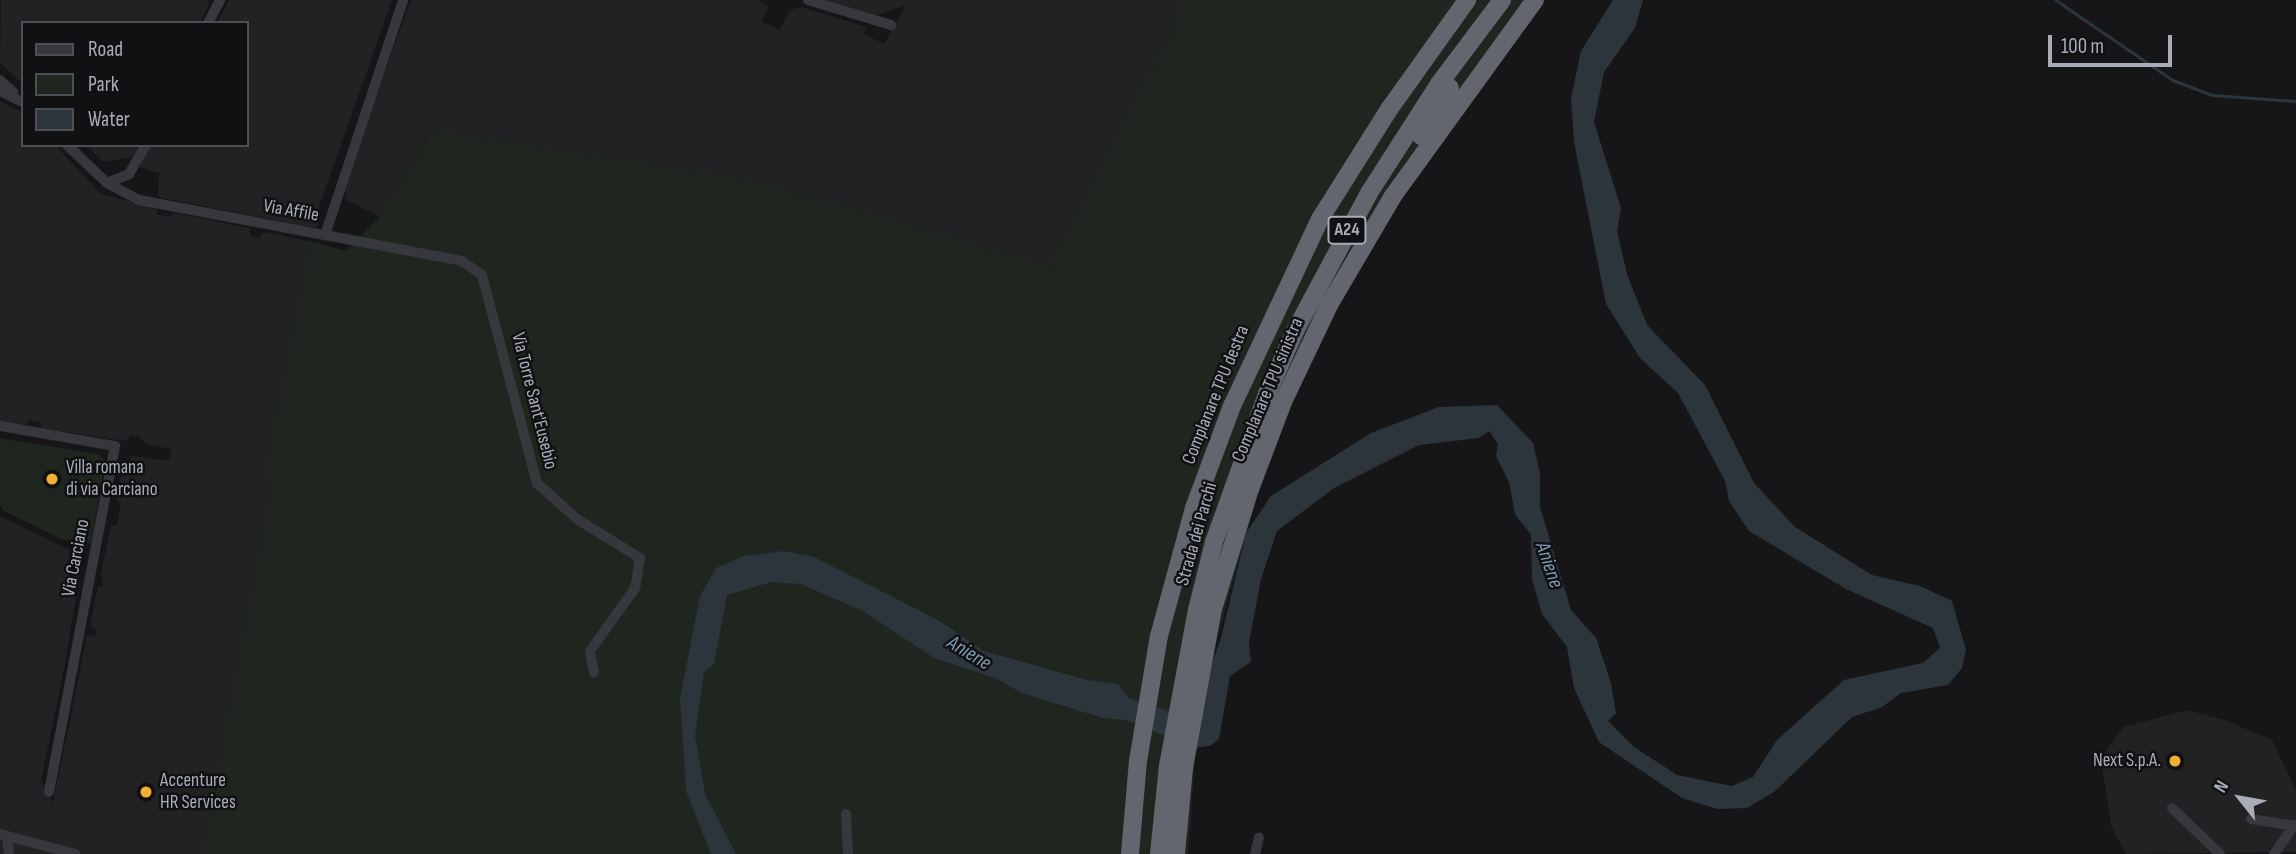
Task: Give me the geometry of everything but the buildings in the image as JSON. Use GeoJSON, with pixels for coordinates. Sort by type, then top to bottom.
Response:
{"type":"FeatureCollection","features":[{"type":"Feature","properties":{"kind":"highway","name":"Complanare TPU destra"},"geometry":{"type":"LineString","coordinates":[[1130,854],[1138,761],[1162,625],[1203,481],[1254,352],[1321,219],[1383,117],[1466,0]]}},
{"type":"Feature","properties":{"kind":"highway","name":"Strada dei Parchi"},"geometry":{"type":"LineString","coordinates":[[1236,484],[1258,390],[1316,263],[1408,110],[1489,0]]}},
{"type":"Feature","properties":{"kind":"highway","name":"Strada dei Parchi"},"geometry":{"type":"LineString","coordinates":[[1159,854],[1170,766],[1171,674],[1203,541],[1236,484],[1295,331],[1345,233],[1402,138],[1502,0]]}},
{"type":"Feature","properties":{"kind":"highway"},"geometry":{"type":"LineString","coordinates":[[1357,252],[1443,100],[1511,0]]}},
{"type":"Feature","properties":{"kind":"highway","name":"Complanare TPU sinistra"},"geometry":{"type":"LineString","coordinates":[[1177,854],[1170,766],[1213,609],[1236,484],[1357,252],[1428,143],[1535,0]]}},
{"type":"Feature","properties":{"kind":"highway","name":"Strada dei Parchi"},"geometry":{"type":"LineString","coordinates":[[1147,854],[1170,766]]}},
{"type":"Feature","properties":{"kind":"street"},"geometry":{"type":"LineString","coordinates":[[209,21],[220,0]]}},
{"type":"Feature","properties":{"kind":"street","name":"Via Affile"},"geometry":{"type":"LineString","coordinates":[[70,147],[107,183],[150,203],[325,235],[403,0]]}},
{"type":"Feature","properties":{"kind":"street"},"geometry":{"type":"LineString","coordinates":[[808,0],[891,25]]}},
{"type":"Feature","properties":{"kind":"street"},"geometry":{"type":"LineString","coordinates":[[0,80],[19,99]]}},
{"type":"Feature","properties":{"kind":"street"},"geometry":{"type":"LineString","coordinates":[[0,90],[19,99]]}},
{"type":"Feature","properties":{"kind":"street"},"geometry":{"type":"LineString","coordinates":[[107,183],[129,174],[145,147]]}},
{"type":"Feature","properties":{"kind":"street","name":"Via Torre Sant'Eusebio"},"geometry":{"type":"LineString","coordinates":[[325,235],[462,261],[482,275],[537,483],[577,519],[640,558],[635,588],[590,651],[588,661],[594,673]]}},
{"type":"Feature","properties":{"kind":"street","name":"Via Carciano"},"geometry":{"type":"LineString","coordinates":[[0,426],[115,446],[49,792]]}},
{"type":"Feature","properties":{"kind":"street"},"geometry":{"type":"LineString","coordinates":[[2172,808],[2220,854]]}},
{"type":"Feature","properties":{"kind":"street"},"geometry":{"type":"LineString","coordinates":[[846,814],[848,854]]}},
{"type":"Feature","properties":{"kind":"street"},"geometry":{"type":"LineString","coordinates":[[2251,818],[2295,825],[2274,854]]}},
{"type":"Feature","properties":{"kind":"street"},"geometry":{"type":"LineString","coordinates":[[9,854],[4,835],[75,854]]}},
{"type":"Feature","properties":{"kind":"street"},"geometry":{"type":"LineString","coordinates":[[1255,854],[1259,837]]}},
{"type":"Feature","properties":{"kind":"shaded area"},"geometry":{"type":"Polygon","coordinates":[[[1,0],[207,0],[209,4],[201,21],[21,21],[21,82],[0,63],[1,0]]]}},
{"type":"Feature","properties":{"kind":"shaded area"},"geometry":{"type":"Polygon","coordinates":[[[229,0],[392,0],[315,218],[319,226],[314,228],[158,197],[159,173],[139,167],[149,147],[248,147],[248,21],[218,21],[229,0]]]}},
{"type":"Feature","properties":{"kind":"shaded area"},"geometry":{"type":"Polygon","coordinates":[[[411,0],[758,0],[769,6],[761,21],[779,30],[790,10],[801,7],[866,27],[864,34],[884,44],[906,5],[876,16],[827,0],[1178,0],[1188,9],[1050,266],[757,181],[442,132],[429,125],[431,131],[380,217],[345,199],[347,177],[411,0]]]}},
{"type":"Feature","properties":{"kind":"shaded area"},"geometry":{"type":"Polygon","coordinates":[[[0,101],[21,112],[21,147],[57,147],[101,194],[157,209],[157,214],[170,217],[175,213],[249,228],[251,236],[259,238],[264,232],[313,242],[266,475],[276,477],[203,854],[0,854],[0,516],[78,554],[80,571],[65,664],[41,780],[53,803],[87,636],[95,637],[97,629],[90,626],[98,586],[103,587],[101,573],[111,526],[117,525],[121,504],[116,500],[124,463],[129,464],[131,456],[169,461],[171,449],[146,444],[139,436],[131,435],[125,441],[41,428],[41,422],[29,420],[22,428],[0,424],[0,101]]]}},
{"type":"Feature","properties":{"kind":"shaded area"},"geometry":{"type":"Polygon","coordinates":[[[88,147],[138,147],[133,157],[103,162],[88,147]]]}},
{"type":"Feature","properties":{"kind":"shaded area"},"geometry":{"type":"Polygon","coordinates":[[[2187,710],[2225,720],[2272,740],[2296,790],[2296,852],[2126,854],[2111,826],[2101,758],[2124,727],[2187,710]]]}},
{"type":"Feature","properties":{"kind":"green space"},"geometry":{"type":"Polygon","coordinates":[[[1173,0],[1541,0],[1415,173],[1343,290],[1268,456],[1199,703],[1188,854],[203,854],[275,478],[265,476],[313,242],[346,251],[380,217],[431,132],[427,124],[443,132],[757,181],[1050,266],[1182,12],[1173,0]]]}},
{"type":"Feature","properties":{"kind":"green space","name":"Villa romana di via Carciano"},"geometry":{"type":"Polygon","coordinates":[[[0,438],[98,454],[105,461],[91,543],[61,539],[4,511],[0,506],[0,438]]]}},
{"type":"Feature","properties":{"kind":"water","name":"Aniene"},"geometry":{"type":"Polygon","coordinates":[[[1613,0],[1643,0],[1635,28],[1604,72],[1594,122],[1621,208],[1617,231],[1627,274],[1647,325],[1705,385],[1754,483],[1795,527],[1872,575],[1920,586],[1952,601],[1966,650],[1962,668],[1948,685],[1901,693],[1882,707],[1852,717],[1774,792],[1747,808],[1717,809],[1682,798],[1599,742],[1574,688],[1567,647],[1542,614],[1532,579],[1531,535],[1515,514],[1509,482],[1496,456],[1498,444],[1489,431],[1479,438],[1419,445],[1334,488],[1277,531],[1261,579],[1249,642],[1251,662],[1230,676],[1219,739],[1210,746],[1195,748],[1127,720],[1103,718],[1022,693],[995,678],[934,658],[863,611],[801,584],[772,582],[727,595],[714,664],[704,672],[695,736],[705,794],[736,854],[711,854],[686,791],[680,698],[700,596],[716,568],[744,556],[784,551],[814,557],[938,620],[984,651],[1087,680],[1118,684],[1128,698],[1192,719],[1221,638],[1246,533],[1271,496],[1371,433],[1439,407],[1497,405],[1533,443],[1540,473],[1540,507],[1571,610],[1596,638],[1611,683],[1616,713],[1608,721],[1634,747],[1677,775],[1732,786],[1753,777],[1777,740],[1844,680],[1923,663],[1940,648],[1933,628],[1846,589],[1749,531],[1729,501],[1725,481],[1678,393],[1640,358],[1606,304],[1574,142],[1571,98],[1581,51],[1613,0]]]}},
{"type":"Feature","properties":{"kind":"waterway"},"geometry":{"type":"LineString","coordinates":[[2056,0],[2173,80],[2212,95],[2296,101]]}},
{"type":"Feature","properties":{"kind":"place","name":"Villa romana di via Carciano"},"geometry":{"type":"Point","coordinates":[52,479]}},
{"type":"Feature","properties":{"kind":"place","name":"Next S.p.A."},"geometry":{"type":"Point","coordinates":[2175,761]}},
{"type":"Feature","properties":{"kind":"place","name":"Accenture HR Services"},"geometry":{"type":"Point","coordinates":[146,792]}}]}
